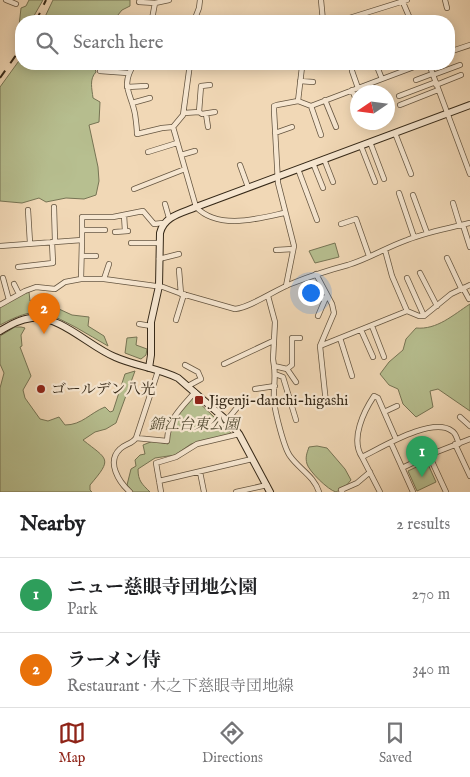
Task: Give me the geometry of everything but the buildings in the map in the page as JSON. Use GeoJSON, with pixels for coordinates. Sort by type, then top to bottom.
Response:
{"type":"FeatureCollection","features":[{"type":"Feature","properties":{"kind":"street"},"geometry":{"type":"LineString","coordinates":[[6,0],[16,4]]}},
{"type":"Feature","properties":{"kind":"street"},"geometry":{"type":"LineString","coordinates":[[139,2],[155,3],[169,0]]}},
{"type":"Feature","properties":{"kind":"street"},"geometry":{"type":"LineString","coordinates":[[196,15],[200,0]]}},
{"type":"Feature","properties":{"kind":"street"},"geometry":{"type":"LineString","coordinates":[[321,0],[322,15]]}},
{"type":"Feature","properties":{"kind":"street"},"geometry":{"type":"LineString","coordinates":[[383,0],[385,7]]}},
{"type":"Feature","properties":{"kind":"street"},"geometry":{"type":"LineString","coordinates":[[361,15],[404,0],[409,15]]}},
{"type":"Feature","properties":{"kind":"street"},"geometry":{"type":"LineString","coordinates":[[445,0],[447,8]]}},
{"type":"Feature","properties":{"kind":"street"},"geometry":{"type":"LineString","coordinates":[[153,15],[155,3]]}},
{"type":"Feature","properties":{"kind":"street"},"geometry":{"type":"LineString","coordinates":[[455,50],[470,45]]}},
{"type":"Feature","properties":{"kind":"street"},"geometry":{"type":"LineString","coordinates":[[455,67],[460,65]]}},
{"type":"Feature","properties":{"kind":"street"},"geometry":{"type":"LineString","coordinates":[[101,70],[128,73]]}},
{"type":"Feature","properties":{"kind":"street"},"geometry":{"type":"LineString","coordinates":[[130,70],[127,88],[135,113],[137,134],[162,128],[173,128]]}},
{"type":"Feature","properties":{"kind":"street"},"geometry":{"type":"LineString","coordinates":[[173,128],[184,113],[189,70]]}},
{"type":"Feature","properties":{"kind":"street"},"geometry":{"type":"LineString","coordinates":[[298,101],[303,70]]}},
{"type":"Feature","properties":{"kind":"street"},"geometry":{"type":"LineString","coordinates":[[378,70],[382,79]]}},
{"type":"Feature","properties":{"kind":"street"},"geometry":{"type":"LineString","coordinates":[[366,85],[406,70]]}},
{"type":"Feature","properties":{"kind":"street"},"geometry":{"type":"LineString","coordinates":[[431,70],[468,164],[470,174]]}},
{"type":"Feature","properties":{"kind":"street"},"geometry":{"type":"LineString","coordinates":[[416,80],[445,70]]}},
{"type":"Feature","properties":{"kind":"street"},"geometry":{"type":"LineString","coordinates":[[352,71],[357,85]]}},
{"type":"Feature","properties":{"kind":"street"},"geometry":{"type":"LineString","coordinates":[[400,105],[461,75]]}},
{"type":"Feature","properties":{"kind":"street"},"geometry":{"type":"LineString","coordinates":[[300,81],[313,82]]}},
{"type":"Feature","properties":{"kind":"street"},"geometry":{"type":"LineString","coordinates":[[199,112],[201,86],[210,85]]}},
{"type":"Feature","properties":{"kind":"street"},"geometry":{"type":"LineString","coordinates":[[127,88],[146,86]]}},
{"type":"Feature","properties":{"kind":"street"},"geometry":{"type":"LineString","coordinates":[[399,96],[437,86]]}},
{"type":"Feature","properties":{"kind":"street"},"geometry":{"type":"LineString","coordinates":[[286,286],[293,249],[278,177],[274,106],[298,101],[311,106],[350,91]]}},
{"type":"Feature","properties":{"kind":"street"},"geometry":{"type":"LineString","coordinates":[[132,103],[150,98]]}},
{"type":"Feature","properties":{"kind":"street"},"geometry":{"type":"LineString","coordinates":[[325,100],[336,127]]}},
{"type":"Feature","properties":{"kind":"street"},"geometry":{"type":"LineString","coordinates":[[82,217],[113,217],[143,211],[154,224],[163,223],[169,218],[248,187],[470,105]]}},
{"type":"Feature","properties":{"kind":"street"},"geometry":{"type":"LineString","coordinates":[[311,106],[321,135]]}},
{"type":"Feature","properties":{"kind":"street"},"geometry":{"type":"LineString","coordinates":[[184,113],[199,112],[206,114],[215,112]]}},
{"type":"Feature","properties":{"kind":"street"},"geometry":{"type":"LineString","coordinates":[[206,114],[208,127]]}},
{"type":"Feature","properties":{"kind":"street"},"geometry":{"type":"LineString","coordinates":[[275,133],[292,126]]}},
{"type":"Feature","properties":{"kind":"street"},"geometry":{"type":"LineString","coordinates":[[173,128],[196,207],[201,212],[223,221],[268,217],[284,213]]}},
{"type":"Feature","properties":{"kind":"street"},"geometry":{"type":"LineString","coordinates":[[395,133],[410,174]]}},
{"type":"Feature","properties":{"kind":"street"},"geometry":{"type":"LineString","coordinates":[[370,142],[384,179]]}},
{"type":"Feature","properties":{"kind":"street"},"geometry":{"type":"LineString","coordinates":[[148,152],[177,143]]}},
{"type":"Feature","properties":{"kind":"street"},"geometry":{"type":"LineString","coordinates":[[360,146],[375,182]]}},
{"type":"Feature","properties":{"kind":"street"},"geometry":{"type":"LineString","coordinates":[[181,155],[195,151]]}},
{"type":"Feature","properties":{"kind":"street"},"geometry":{"type":"LineString","coordinates":[[324,159],[333,182]]}},
{"type":"Feature","properties":{"kind":"street"},"geometry":{"type":"LineString","coordinates":[[313,163],[323,188]]}},
{"type":"Feature","properties":{"kind":"street"},"geometry":{"type":"LineString","coordinates":[[240,165],[248,187]]}},
{"type":"Feature","properties":{"kind":"street"},"geometry":{"type":"LineString","coordinates":[[134,189],[186,169]]}},
{"type":"Feature","properties":{"kind":"street"},"geometry":{"type":"LineString","coordinates":[[298,169],[308,204],[316,220]]}},
{"type":"Feature","properties":{"kind":"street"},"geometry":{"type":"LineString","coordinates":[[399,193],[414,237]]}},
{"type":"Feature","properties":{"kind":"street"},"geometry":{"type":"LineString","coordinates":[[413,195],[427,233]]}},
{"type":"Feature","properties":{"kind":"street"},"geometry":{"type":"LineString","coordinates":[[452,203],[470,247]]}},
{"type":"Feature","properties":{"kind":"street"},"geometry":{"type":"LineString","coordinates":[[165,204],[169,218]]}},
{"type":"Feature","properties":{"kind":"street"},"geometry":{"type":"LineString","coordinates":[[21,268],[53,263],[54,207]]}},
{"type":"Feature","properties":{"kind":"street"},"geometry":{"type":"LineString","coordinates":[[81,210],[81,279]]}},
{"type":"Feature","properties":{"kind":"street"},"geometry":{"type":"LineString","coordinates":[[30,213],[30,243]]}},
{"type":"Feature","properties":{"kind":"street"},"geometry":{"type":"LineString","coordinates":[[116,232],[126,231],[124,215]]}},
{"type":"Feature","properties":{"kind":"street"},"geometry":{"type":"LineString","coordinates":[[341,224],[356,219],[369,256]]}},
{"type":"Feature","properties":{"kind":"street"},"geometry":{"type":"LineString","coordinates":[[149,368],[151,326],[159,286],[159,243],[163,223]]}},
{"type":"Feature","properties":{"kind":"street"},"geometry":{"type":"LineString","coordinates":[[0,305],[36,287],[55,288],[65,282],[81,279],[104,279],[159,286],[234,309],[243,307],[316,274],[348,265],[414,237],[470,224]]}},
{"type":"Feature","properties":{"kind":"street"},"geometry":{"type":"LineString","coordinates":[[82,230],[105,230]]}},
{"type":"Feature","properties":{"kind":"street"},"geometry":{"type":"LineString","coordinates":[[0,245],[82,240]]}},
{"type":"Feature","properties":{"kind":"street"},"geometry":{"type":"LineString","coordinates":[[131,243],[159,243]]}},
{"type":"Feature","properties":{"kind":"street"},"geometry":{"type":"LineString","coordinates":[[276,250],[293,249]]}},
{"type":"Feature","properties":{"kind":"street"},"geometry":{"type":"LineString","coordinates":[[385,250],[392,276],[407,311],[419,316],[424,316],[462,288],[470,285]]}},
{"type":"Feature","properties":{"kind":"street"},"geometry":{"type":"LineString","coordinates":[[159,259],[179,254]]}},
{"type":"Feature","properties":{"kind":"street"},"geometry":{"type":"LineString","coordinates":[[82,256],[96,256]]}},
{"type":"Feature","properties":{"kind":"street"},"geometry":{"type":"LineString","coordinates":[[447,258],[469,299]]}},
{"type":"Feature","properties":{"kind":"street"},"geometry":{"type":"LineString","coordinates":[[104,279],[109,264]]}},
{"type":"Feature","properties":{"kind":"street"},"geometry":{"type":"LineString","coordinates":[[176,320],[182,294],[179,270]]}},
{"type":"Feature","properties":{"kind":"street"},"geometry":{"type":"LineString","coordinates":[[420,272],[437,306]]}},
{"type":"Feature","properties":{"kind":"street"},"geometry":{"type":"LineString","coordinates":[[316,274],[332,304],[334,313],[320,346],[326,403],[341,403]]}},
{"type":"Feature","properties":{"kind":"street"},"geometry":{"type":"LineString","coordinates":[[2,278],[9,300]]}},
{"type":"Feature","properties":{"kind":"street"},"geometry":{"type":"LineString","coordinates":[[407,278],[409,290],[424,316]]}},
{"type":"Feature","properties":{"kind":"street"},"geometry":{"type":"LineString","coordinates":[[14,284],[19,294]]}},
{"type":"Feature","properties":{"kind":"street"},"geometry":{"type":"LineString","coordinates":[[268,296],[275,322],[273,341],[274,402],[290,456],[307,473],[317,487],[318,492]]}},
{"type":"Feature","properties":{"kind":"street"},"geometry":{"type":"LineString","coordinates":[[315,299],[327,297]]}},
{"type":"Feature","properties":{"kind":"street"},"geometry":{"type":"LineString","coordinates":[[318,316],[327,297]]}},
{"type":"Feature","properties":{"kind":"street"},"geometry":{"type":"LineString","coordinates":[[320,346],[407,311]]}},
{"type":"Feature","properties":{"kind":"street"},"geometry":{"type":"LineString","coordinates":[[0,331],[12,324],[30,318],[53,321],[113,357],[172,375],[188,386],[227,420],[239,434],[270,492]]}},
{"type":"Feature","properties":{"kind":"street"},"geometry":{"type":"LineString","coordinates":[[139,324],[151,326]]}},
{"type":"Feature","properties":{"kind":"street"},"geometry":{"type":"LineString","coordinates":[[372,326],[384,357]]}},
{"type":"Feature","properties":{"kind":"street"},"geometry":{"type":"LineString","coordinates":[[361,330],[373,357]]}},
{"type":"Feature","properties":{"kind":"street"},"geometry":{"type":"LineString","coordinates":[[287,369],[292,365],[292,338],[300,338]]}},
{"type":"Feature","properties":{"kind":"street"},"geometry":{"type":"LineString","coordinates":[[340,338],[352,376]]}},
{"type":"Feature","properties":{"kind":"street"},"geometry":{"type":"LineString","coordinates":[[224,364],[273,341]]}},
{"type":"Feature","properties":{"kind":"street"},"geometry":{"type":"LineString","coordinates":[[185,365],[198,372],[201,379],[188,386]]}},
{"type":"Feature","properties":{"kind":"street"},"geometry":{"type":"LineString","coordinates":[[274,366],[287,369],[296,382]]}},
{"type":"Feature","properties":{"kind":"street"},"geometry":{"type":"LineString","coordinates":[[130,492],[117,476],[114,463],[120,448],[136,438],[158,371]]}},
{"type":"Feature","properties":{"kind":"street"},"geometry":{"type":"LineString","coordinates":[[275,374],[283,377],[296,420]]}},
{"type":"Feature","properties":{"kind":"street"},"geometry":{"type":"LineString","coordinates":[[255,389],[275,386]]}},
{"type":"Feature","properties":{"kind":"street"},"geometry":{"type":"LineString","coordinates":[[136,438],[166,441],[167,430],[173,416],[195,392]]}},
{"type":"Feature","properties":{"kind":"street"},"geometry":{"type":"LineString","coordinates":[[380,492],[359,452],[358,431],[364,410],[374,396],[378,398],[396,440]]}},
{"type":"Feature","properties":{"kind":"street"},"geometry":{"type":"LineString","coordinates":[[227,420],[240,404]]}},
{"type":"Feature","properties":{"kind":"street"},"geometry":{"type":"LineString","coordinates":[[384,412],[397,406]]}},
{"type":"Feature","properties":{"kind":"street"},"geometry":{"type":"LineString","coordinates":[[460,416],[470,426]]}},
{"type":"Feature","properties":{"kind":"street"},"geometry":{"type":"LineString","coordinates":[[362,456],[426,427],[447,428],[454,432],[470,476]]}},
{"type":"Feature","properties":{"kind":"street"},"geometry":{"type":"LineString","coordinates":[[161,492],[156,463],[176,457],[197,444],[239,434]]}},
{"type":"Feature","properties":{"kind":"street"},"geometry":{"type":"LineString","coordinates":[[402,468],[470,439]]}},
{"type":"Feature","properties":{"kind":"street"},"geometry":{"type":"LineString","coordinates":[[391,443],[413,492]]}},
{"type":"Feature","properties":{"kind":"street"},"geometry":{"type":"LineString","coordinates":[[429,455],[446,492]]}},
{"type":"Feature","properties":{"kind":"street"},"geometry":{"type":"LineString","coordinates":[[158,481],[252,459]]}},
{"type":"Feature","properties":{"kind":"street"},"geometry":{"type":"LineString","coordinates":[[200,472],[204,492]]}},
{"type":"Feature","properties":{"kind":"street"},"geometry":{"type":"LineString","coordinates":[[342,492],[341,490],[357,483],[370,472]]}},
{"type":"Feature","properties":{"kind":"street"},"geometry":{"type":"LineString","coordinates":[[236,492],[267,485]]}},
{"type":"Feature","properties":{"kind":"green space"},"geometry":{"type":"Polygon","coordinates":[[[29,0],[43,0],[34,15],[20,15],[21,8],[26,6],[29,0]]]}},
{"type":"Feature","properties":{"kind":"green space"},"geometry":{"type":"Polygon","coordinates":[[[53,0],[130,0],[130,6],[122,10],[118,15],[46,15],[53,0]]]}},
{"type":"Feature","properties":{"kind":"green space"},"geometry":{"type":"Polygon","coordinates":[[[15,66],[15,70],[95,70],[92,78],[92,88],[93,98],[100,102],[99,122],[89,125],[98,167],[99,181],[96,195],[84,199],[66,198],[46,202],[39,198],[22,203],[0,201],[0,87],[15,66]]]}},
{"type":"Feature","properties":{"kind":"green space"},"geometry":{"type":"Polygon","coordinates":[[[335,243],[339,257],[315,263],[309,251],[335,243]]]}},
{"type":"Feature","properties":{"kind":"green space"},"geometry":{"type":"Polygon","coordinates":[[[29,292],[30,301],[48,304],[72,315],[89,317],[88,326],[104,336],[108,346],[77,328],[47,314],[31,313],[22,315],[0,325],[0,307],[19,295],[29,292]]]}},
{"type":"Feature","properties":{"kind":"green space"},"geometry":{"type":"Polygon","coordinates":[[[470,304],[470,411],[438,389],[430,391],[433,407],[416,417],[403,404],[398,389],[389,385],[380,374],[389,362],[403,350],[406,339],[416,328],[431,327],[438,324],[470,304]]]}},
{"type":"Feature","properties":{"kind":"green space"},"geometry":{"type":"Polygon","coordinates":[[[15,327],[25,328],[21,335],[22,346],[20,347],[31,376],[23,390],[25,398],[40,419],[48,421],[59,417],[65,425],[81,421],[105,407],[110,412],[113,411],[125,374],[135,371],[116,423],[106,429],[95,432],[83,440],[105,460],[102,469],[90,485],[92,492],[0,492],[0,388],[4,373],[0,364],[0,336],[15,327]]]}},
{"type":"Feature","properties":{"kind":"green space"},"geometry":{"type":"Polygon","coordinates":[[[137,337],[136,345],[147,349],[146,355],[141,359],[125,353],[127,338],[137,337]]]}},
{"type":"Feature","properties":{"kind":"green space","name":"錦江台東公園"},"geometry":{"type":"Polygon","coordinates":[[[193,397],[232,434],[191,444],[175,455],[155,458],[138,469],[141,482],[150,492],[132,492],[127,485],[131,469],[136,466],[135,460],[140,455],[145,454],[143,445],[153,441],[168,444],[169,430],[175,417],[193,397]]]}},
{"type":"Feature","properties":{"kind":"green space"},"geometry":{"type":"Polygon","coordinates":[[[309,447],[327,448],[345,469],[351,480],[345,487],[336,492],[319,480],[307,464],[306,457],[309,447]]]}},
{"type":"Feature","properties":{"kind":"green space"},"geometry":{"type":"Polygon","coordinates":[[[427,462],[436,482],[417,491],[408,471],[427,462]]]}},
{"type":"Feature","properties":{"kind":"railway"},"geometry":{"type":"LineString","coordinates":[[39,15],[46,0]]}},
{"type":"Feature","properties":{"kind":"railway"},"geometry":{"type":"LineString","coordinates":[[0,78],[15,57]]}},
{"type":"Feature","properties":{"kind":"place","name":"ラーメン侍"},"geometry":{"type":"Point","coordinates":[44,334]}},
{"type":"Feature","properties":{"kind":"place","name":"ゴールデン八光"},"geometry":{"type":"Point","coordinates":[41,389]}},
{"type":"Feature","properties":{"kind":"place","name":"Jigenji-danchi-higashi"},"geometry":{"type":"Point","coordinates":[199,400]}},
{"type":"Feature","properties":{"kind":"place","name":"ニュー慈眼寺団地公園"},"geometry":{"type":"Point","coordinates":[422,477]}}]}
